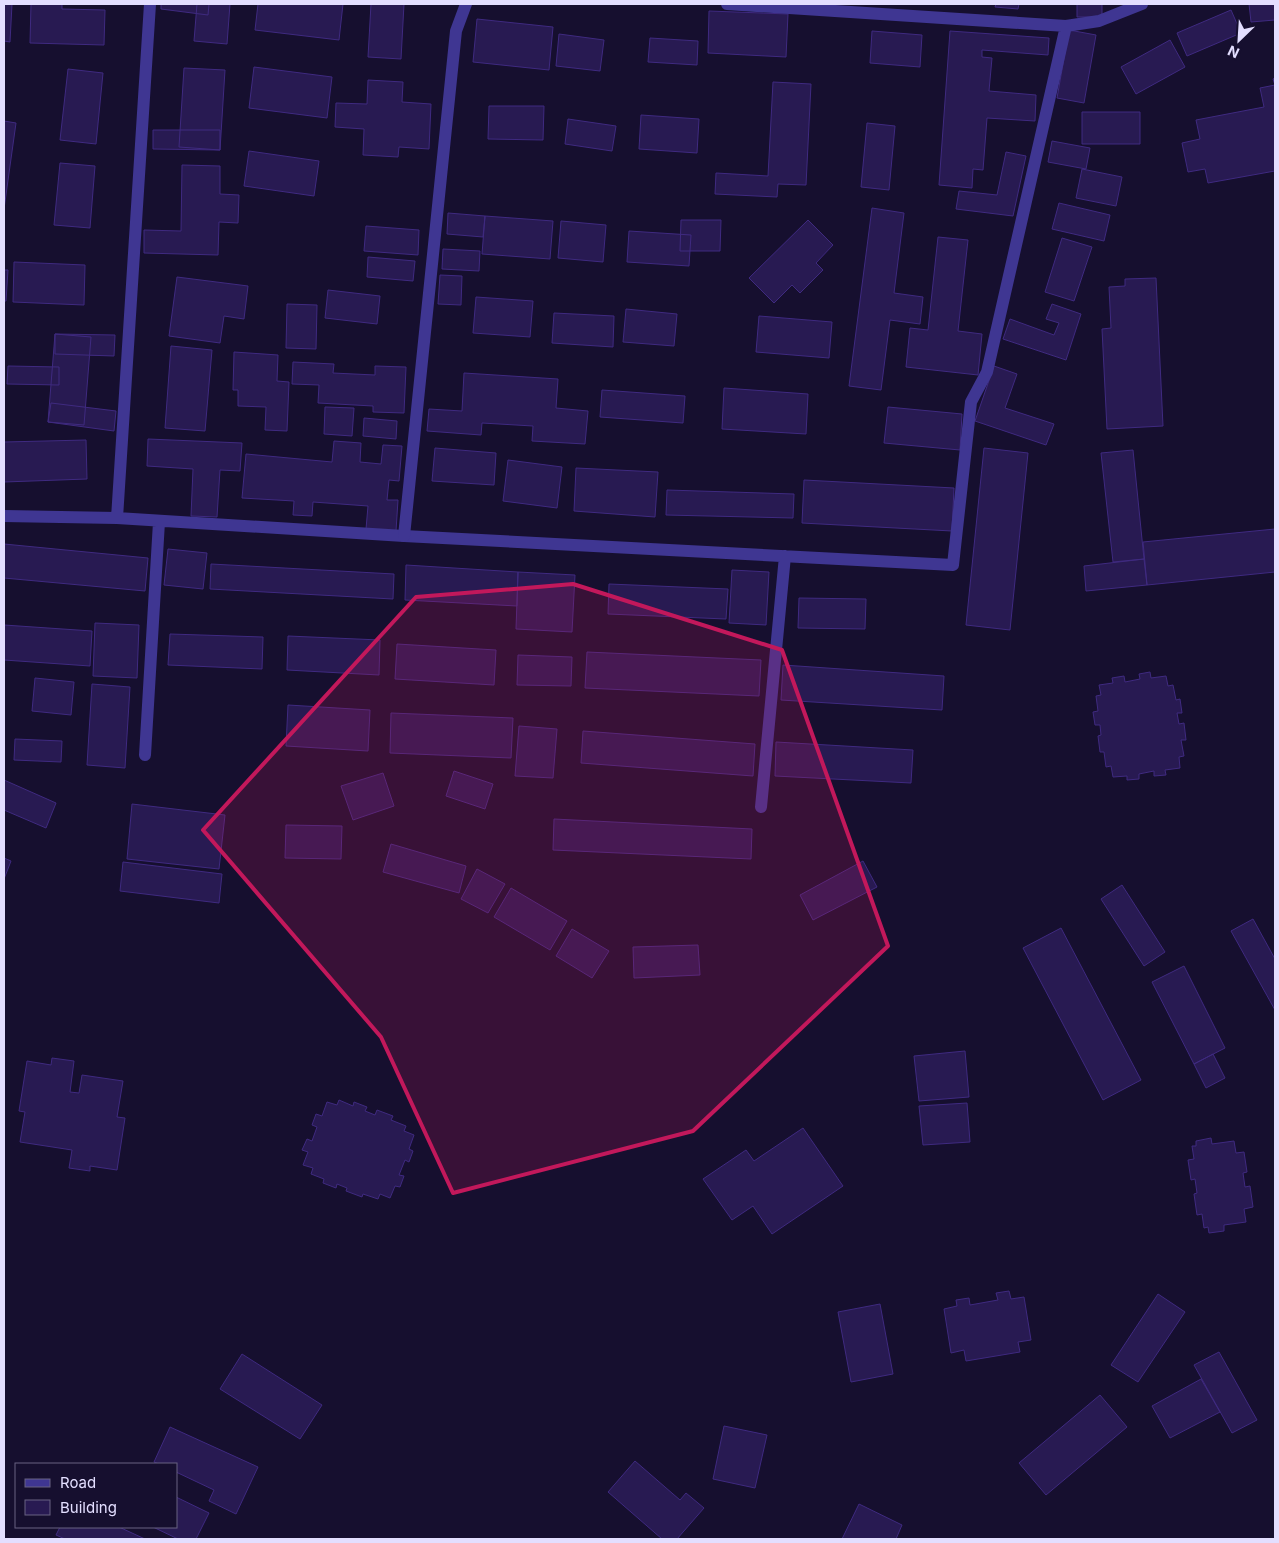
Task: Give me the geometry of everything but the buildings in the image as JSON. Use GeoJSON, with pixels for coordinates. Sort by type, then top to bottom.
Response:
{"type":"FeatureCollection","features":[{"type":"Feature","properties":{"kind":"street"},"geometry":{"type":"LineString","coordinates":[[117,518],[150,4]]}},
{"type":"Feature","properties":{"kind":"street"},"geometry":{"type":"LineString","coordinates":[[404,536],[456,31],[466,4]]}},
{"type":"Feature","properties":{"kind":"street"},"geometry":{"type":"LineString","coordinates":[[727,4],[1066,26],[1099,21],[1142,4]]}},
{"type":"Feature","properties":{"kind":"street"},"geometry":{"type":"LineString","coordinates":[[4,516],[117,518],[404,536],[953,564],[971,402],[988,372],[1066,26]]}},
{"type":"Feature","properties":{"kind":"street"},"geometry":{"type":"LineString","coordinates":[[145,755],[159,522]]}},
{"type":"Feature","properties":{"kind":"street"},"geometry":{"type":"LineString","coordinates":[[761,807],[785,556]]}},
{"type":"Feature","properties":{"kind":"highlighted area"},"geometry":{"type":"Polygon","coordinates":[[[573,584],[782,650],[888,946],[693,1131],[453,1193],[381,1037],[203,830],[416,597],[573,584]]]}}]}
